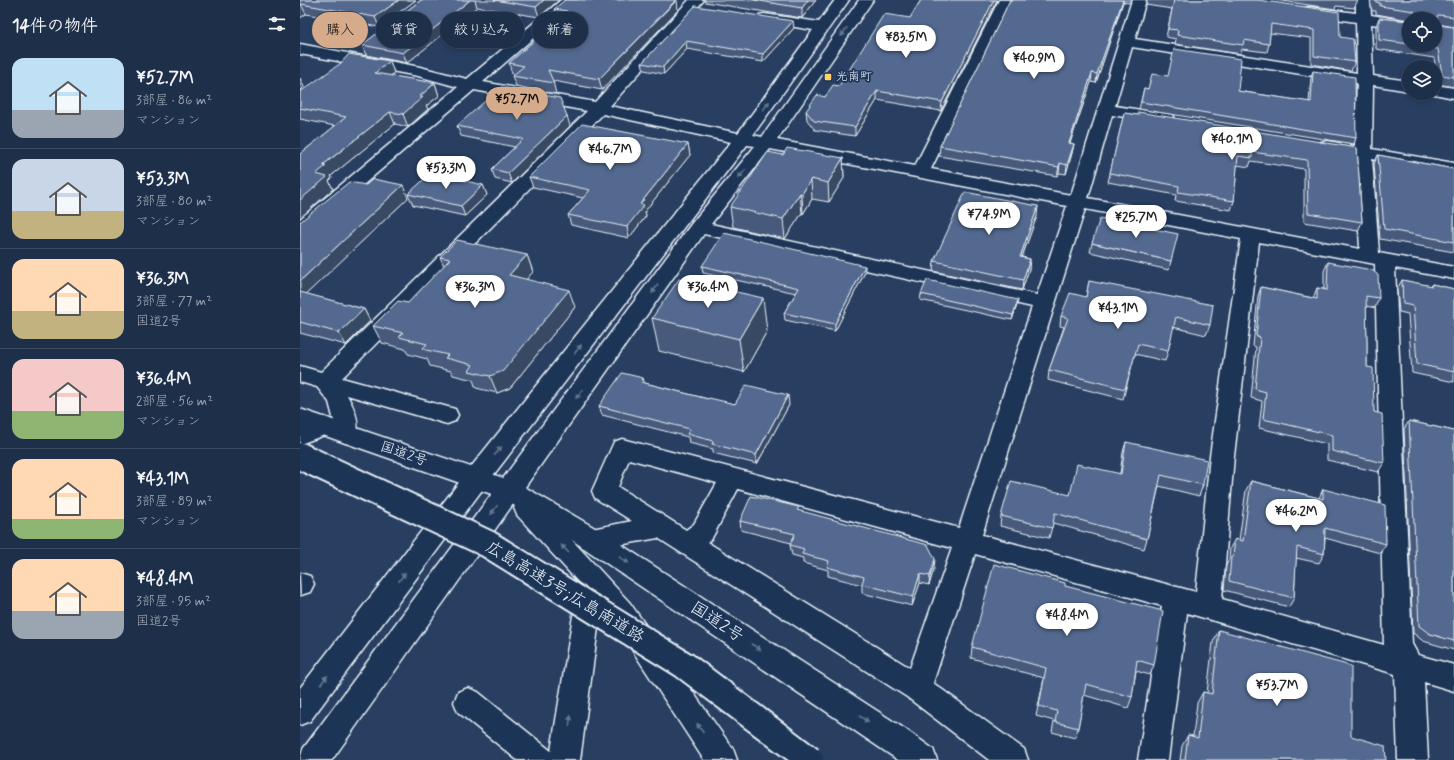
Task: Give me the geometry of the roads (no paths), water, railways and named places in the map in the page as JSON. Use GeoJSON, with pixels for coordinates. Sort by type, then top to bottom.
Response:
{"type":"FeatureCollection","features":[{"type":"Feature","properties":{"kind":"main road"},"geometry":{"type":"LineString","coordinates":[[300,229],[570,0]]}},
{"type":"Feature","properties":{"kind":"main road"},"geometry":{"type":"LineString","coordinates":[[300,712],[476,479],[743,138],[842,0]]}},
{"type":"Feature","properties":{"kind":"main road"},"geometry":{"type":"LineString","coordinates":[[314,760],[699,227],[766,143],[866,0]]}},
{"type":"Feature","properties":{"kind":"main road"},"geometry":{"type":"LineString","coordinates":[[921,172],[1006,0]]}},
{"type":"Feature","properties":{"kind":"main road"},"geometry":{"type":"LineString","coordinates":[[917,688],[968,541],[1044,302],[1078,201],[1139,0]]}},
{"type":"Feature","properties":{"kind":"main road"},"geometry":{"type":"LineString","coordinates":[[1363,0],[1365,79],[1363,152],[1378,258],[1398,646],[1409,665],[1413,760]]}},
{"type":"Feature","properties":{"kind":"main road"},"geometry":{"type":"LineString","coordinates":[[325,382],[599,108],[692,4]]}},
{"type":"Feature","properties":{"kind":"main road"},"geometry":{"type":"LineString","coordinates":[[1294,8],[1402,24]]}},
{"type":"Feature","properties":{"kind":"main road"},"geometry":{"type":"LineString","coordinates":[[753,16],[822,27]]}},
{"type":"Feature","properties":{"kind":"main road"},"geometry":{"type":"LineString","coordinates":[[1126,42],[1402,85]]}},
{"type":"Feature","properties":{"kind":"main road"},"geometry":{"type":"LineString","coordinates":[[339,71],[349,58],[363,48]]}},
{"type":"Feature","properties":{"kind":"main road"},"geometry":{"type":"LineString","coordinates":[[300,49],[471,84],[599,108],[766,143],[1454,273]]}},
{"type":"Feature","properties":{"kind":"main road"},"geometry":{"type":"LineString","coordinates":[[1442,91],[1454,93]]}},
{"type":"Feature","properties":{"kind":"main road"},"geometry":{"type":"LineString","coordinates":[[1105,109],[1183,122]]}},
{"type":"Feature","properties":{"kind":"main road"},"geometry":{"type":"LineString","coordinates":[[1309,143],[1454,168]]}},
{"type":"Feature","properties":{"kind":"main road"},"geometry":{"type":"LineString","coordinates":[[699,227],[1044,302]]}},
{"type":"Feature","properties":{"kind":"main road"},"geometry":{"type":"LineString","coordinates":[[1208,608],[1222,456],[1251,234]]}},
{"type":"Feature","properties":{"kind":"main road"},"geometry":{"type":"LineString","coordinates":[[300,374],[447,415]]}},
{"type":"Feature","properties":{"kind":"main road"},"geometry":{"type":"LineString","coordinates":[[325,382],[339,398],[346,416],[346,434]]}},
{"type":"Feature","properties":{"kind":"main road","name":"国道2号"},"geometry":{"type":"LineString","coordinates":[[300,418],[509,490],[591,539],[895,739],[922,760]]}},
{"type":"Feature","properties":{"kind":"main road"},"geometry":{"type":"LineString","coordinates":[[300,435],[325,426]]}},
{"type":"Feature","properties":{"kind":"main road"},"geometry":{"type":"LineString","coordinates":[[1013,760],[917,688],[604,491],[622,448],[1176,598],[1454,678]]}},
{"type":"Feature","properties":{"kind":"main road","name":"広島高速3号;広島南道路"},"geometry":{"type":"LineString","coordinates":[[300,456],[325,466],[488,544],[684,665],[810,760]]}},
{"type":"Feature","properties":{"kind":"main road"},"geometry":{"type":"LineString","coordinates":[[687,544],[702,531],[732,478]]}},
{"type":"Feature","properties":{"kind":"main road","name":"国道2号"},"geometry":{"type":"LineString","coordinates":[[509,490],[592,577],[621,611],[722,760]]}},
{"type":"Feature","properties":{"kind":"main road"},"geometry":{"type":"LineString","coordinates":[[591,539],[661,527]]}},
{"type":"Feature","properties":{"kind":"main road"},"geometry":{"type":"LineString","coordinates":[[565,760],[592,577]]}},
{"type":"Feature","properties":{"kind":"main road"},"geometry":{"type":"LineString","coordinates":[[1153,760],[1176,598]]}},
{"type":"Feature","properties":{"kind":"main road"},"geometry":{"type":"LineString","coordinates":[[468,702],[540,760]]}},
{"type":"Feature","properties":{"kind":"place","name":"光南町"},"geometry":{"type":"Point","coordinates":[828,77]}}]}
